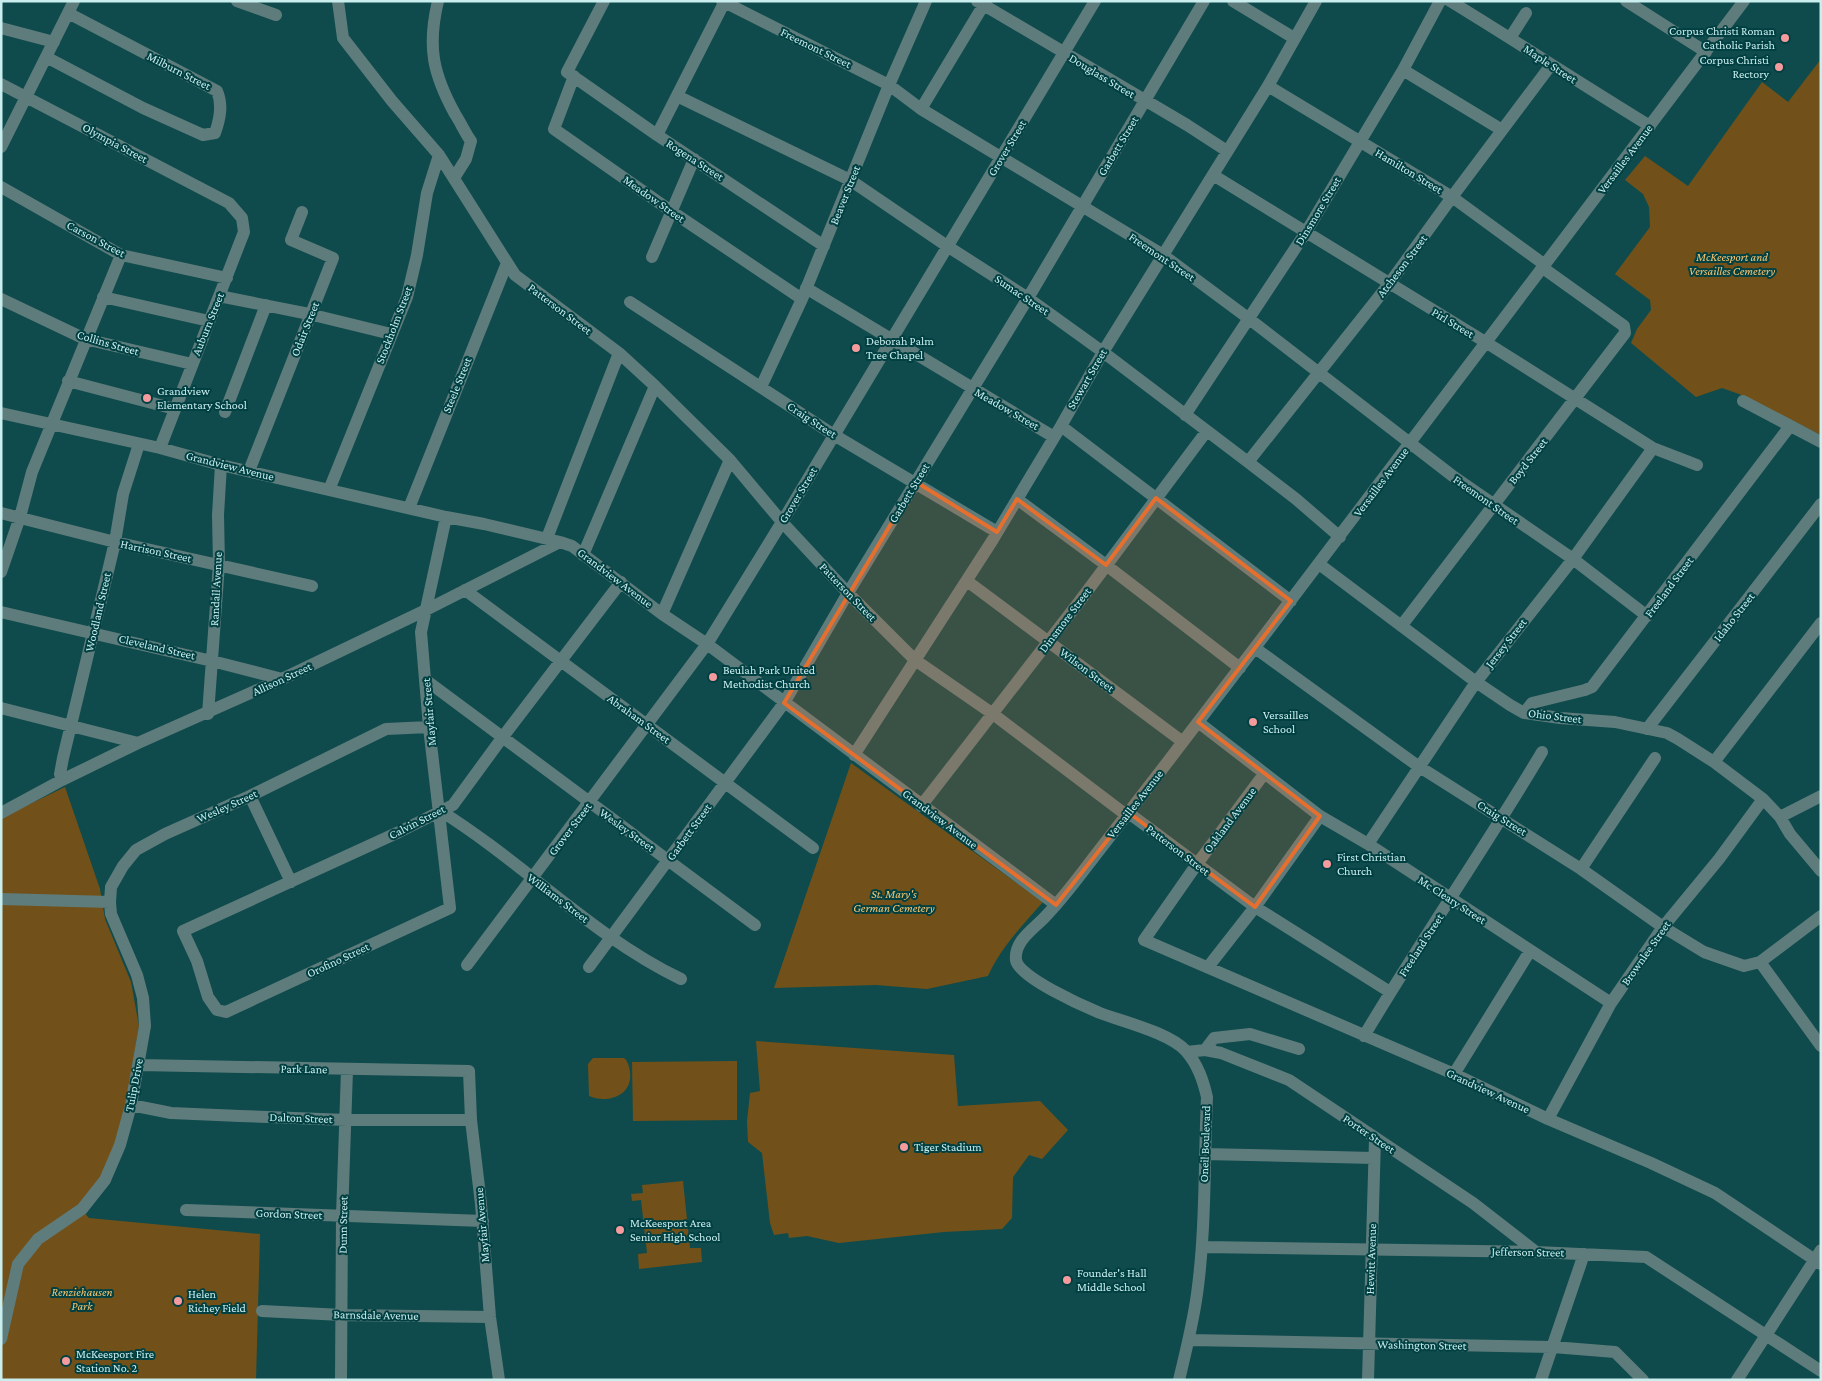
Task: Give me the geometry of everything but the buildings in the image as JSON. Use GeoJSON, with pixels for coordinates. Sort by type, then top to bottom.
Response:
{"type":"FeatureCollection","features":[{"type":"Feature","properties":{"kind":"street"},"geometry":{"type":"LineString","coordinates":[[1,147],[74,1]]}},
{"type":"Feature","properties":{"kind":"street"},"geometry":{"type":"LineString","coordinates":[[236,1],[276,15]]}},
{"type":"Feature","properties":{"kind":"street","name":"Patterson Street"},"geometry":{"type":"LineString","coordinates":[[338,1],[343,38],[392,101],[440,155],[515,274],[619,353],[655,386],[730,460],[782,522],[848,593],[915,660],[993,714],[1078,780],[1121,811],[1134,817],[1255,906],[1390,992]]}},
{"type":"Feature","properties":{"kind":"street"},"geometry":{"type":"LineString","coordinates":[[438,1],[434,18],[432,43],[437,75],[447,99],[472,141],[466,159],[454,178]]}},
{"type":"Feature","properties":{"kind":"street"},"geometry":{"type":"LineString","coordinates":[[571,74],[604,1]]}},
{"type":"Feature","properties":{"kind":"street","name":"Beaver Street"},"geometry":{"type":"LineString","coordinates":[[762,387],[824,246],[889,85],[926,1]]}},
{"type":"Feature","properties":{"kind":"street","name":"Grover Street"},"geometry":{"type":"LineString","coordinates":[[467,965],[533,879],[706,644],[782,522],[1095,1]]}},
{"type":"Feature","properties":{"kind":"street","name":"Garbett Street"},"geometry":{"type":"LineString","coordinates":[[589,967],[784,704],[848,593],[1028,298],[1204,1]]}},
{"type":"Feature","properties":{"kind":"street"},"geometry":{"type":"LineString","coordinates":[[1233,1],[1294,38]]}},
{"type":"Feature","properties":{"kind":"street","name":"Stewart Street"},"geometry":{"type":"LineString","coordinates":[[854,755],[998,532],[1102,352],[1268,86],[1316,1]]}},
{"type":"Feature","properties":{"kind":"street","name":"Dinsmore Street"},"geometry":{"type":"LineString","coordinates":[[1185,414],[1306,232],[1403,70],[1440,1]]}},
{"type":"Feature","properties":{"kind":"street","name":"Maple Street"},"geometry":{"type":"LineString","coordinates":[[1450,1],[1551,66],[1650,126]]}},
{"type":"Feature","properties":{"kind":"street"},"geometry":{"type":"LineString","coordinates":[[1626,1],[1706,52]]}},
{"type":"Feature","properties":{"kind":"street","name":"Versailles Avenue"},"geometry":{"type":"LineString","coordinates":[[1015,958],[1021,941],[1056,905],[1128,814],[1487,343],[1744,1]]}},
{"type":"Feature","properties":{"kind":"street"},"geometry":{"type":"LineString","coordinates":[[657,135],[724,2]]}},
{"type":"Feature","properties":{"kind":"street","name":"Freemont Street"},"geometry":{"type":"LineString","coordinates":[[724,2],[889,85],[921,109],[1002,156],[1042,183],[1082,205],[1163,255],[1248,318],[1410,444],[1494,506],[1573,559],[1647,616]]}},
{"type":"Feature","properties":{"kind":"street"},"geometry":{"type":"LineString","coordinates":[[921,109],[982,2]]}},
{"type":"Feature","properties":{"kind":"street","name":"Douglass Street"},"geometry":{"type":"LineString","coordinates":[[982,2],[1227,151]]}},
{"type":"Feature","properties":{"kind":"street","name":"Milburn Street"},"geometry":{"type":"LineString","coordinates":[[46,57],[143,108],[202,135],[215,133],[219,121],[221,101],[217,90],[68,13]]}},
{"type":"Feature","properties":{"kind":"street"},"geometry":{"type":"LineString","coordinates":[[1510,38],[1526,13]]}},
{"type":"Feature","properties":{"kind":"street"},"geometry":{"type":"LineString","coordinates":[[1,28],[54,42]]}},
{"type":"Feature","properties":{"kind":"street","name":"Atcheson Street"},"geometry":{"type":"LineString","coordinates":[[1248,462],[1389,284],[1551,66]]}},
{"type":"Feature","properties":{"kind":"street"},"geometry":{"type":"LineString","coordinates":[[1403,70],[1502,130]]}},
{"type":"Feature","properties":{"kind":"street","name":"Rogena Street"},"geometry":{"type":"LineString","coordinates":[[571,74],[657,135],[824,246]]}},
{"type":"Feature","properties":{"kind":"street","name":"Meadow Street"},"geometry":{"type":"LineString","coordinates":[[571,74],[554,129],[672,211],[804,293],[892,338],[972,388],[1058,431],[1156,498],[1291,601]]}},
{"type":"Feature","properties":{"kind":"street","name":"Olympia Street"},"geometry":{"type":"LineString","coordinates":[[1,84],[229,203]]}},
{"type":"Feature","properties":{"kind":"street","name":"Hamilton Street"},"geometry":{"type":"LineString","coordinates":[[1268,86],[1452,197],[1592,303]]}},
{"type":"Feature","properties":{"kind":"street","name":"Sumac Street"},"geometry":{"type":"LineString","coordinates":[[677,96],[850,180],[1028,298],[1248,462],[1296,499],[1340,537]]}},
{"type":"Feature","properties":{"kind":"street","name":"Stockholm Street"},"geometry":{"type":"LineString","coordinates":[[329,490],[406,297],[417,255],[428,193],[440,155]]}},
{"type":"Feature","properties":{"kind":"street"},"geometry":{"type":"LineString","coordinates":[[652,257],[694,160]]}},
{"type":"Feature","properties":{"kind":"street","name":"Pirl Street"},"geometry":{"type":"LineString","coordinates":[[1213,175],[1487,343],[1653,448],[1697,465]]}},
{"type":"Feature","properties":{"kind":"street","name":"Carson Street"},"geometry":{"type":"LineString","coordinates":[[1,187],[121,255],[226,278]]}},
{"type":"Feature","properties":{"kind":"street","name":"Auburn Street"},"geometry":{"type":"LineString","coordinates":[[160,448],[244,232],[242,218],[229,203]]}},
{"type":"Feature","properties":{"kind":"street","name":"Odair Street"},"geometry":{"type":"LineString","coordinates":[[249,471],[332,258],[291,240],[302,212]]}},
{"type":"Feature","properties":{"kind":"street"},"geometry":{"type":"LineString","coordinates":[[1,572],[20,517],[32,472],[121,255]]}},
{"type":"Feature","properties":{"kind":"street","name":"Steele Street"},"geometry":{"type":"LineString","coordinates":[[409,508],[507,262]]}},
{"type":"Feature","properties":{"kind":"street"},"geometry":{"type":"LineString","coordinates":[[219,296],[310,314],[391,334]]}},
{"type":"Feature","properties":{"kind":"street"},"geometry":{"type":"LineString","coordinates":[[103,297],[209,321]]}},
{"type":"Feature","properties":{"kind":"street","name":"Collins Street"},"geometry":{"type":"LineString","coordinates":[[1,299],[85,339],[192,364]]}},
{"type":"Feature","properties":{"kind":"street","name":"Craig Street"},"geometry":{"type":"LineString","coordinates":[[630,302],[834,434],[998,532]]}},
{"type":"Feature","properties":{"kind":"street","name":"Boyd Street"},"geometry":{"type":"LineString","coordinates":[[1402,624],[1576,400],[1625,333],[1624,326],[1592,303]]}},
{"type":"Feature","properties":{"kind":"street"},"geometry":{"type":"LineString","coordinates":[[225,412],[266,306]]}},
{"type":"Feature","properties":{"kind":"street"},"geometry":{"type":"LineString","coordinates":[[547,538],[619,353]]}},
{"type":"Feature","properties":{"kind":"street"},"geometry":{"type":"LineString","coordinates":[[68,381],[175,409]]}},
{"type":"Feature","properties":{"kind":"street"},"geometry":{"type":"LineString","coordinates":[[583,555],[655,386]]}},
{"type":"Feature","properties":{"kind":"street"},"geometry":{"type":"LineString","coordinates":[[1742,401],[1821,442]]}},
{"type":"Feature","properties":{"kind":"street","name":"Grandview Avenue"},"geometry":{"type":"LineString","coordinates":[[1,413],[160,448],[221,465],[446,517],[547,538],[572,546],[1056,905]]}},
{"type":"Feature","properties":{"kind":"street","name":"Freeland Street"},"geometry":{"type":"LineString","coordinates":[[1524,713],[1532,704],[1592,687],[1790,426]]}},
{"type":"Feature","properties":{"kind":"street","name":"Dinsmore Street"},"geometry":{"type":"LineString","coordinates":[[922,806],[1206,432]]}},
{"type":"Feature","properties":{"kind":"street","name":"Woodland Street"},"geometry":{"type":"LineString","coordinates":[[62,780],[60,774],[70,725],[115,542],[123,494],[139,444]]}},
{"type":"Feature","properties":{"kind":"street","name":"Jersey Street"},"geometry":{"type":"LineString","coordinates":[[1368,844],[1418,766],[1476,682],[1573,559],[1653,448]]}},
{"type":"Feature","properties":{"kind":"street"},"geometry":{"type":"LineString","coordinates":[[662,614],[730,460]]}},
{"type":"Feature","properties":{"kind":"street","name":"Randall Avenue"},"geometry":{"type":"LineString","coordinates":[[208,714],[219,564],[218,516],[221,465]]}},
{"type":"Feature","properties":{"kind":"street"},"geometry":{"type":"LineString","coordinates":[[1017,499],[1240,668]]}},
{"type":"Feature","properties":{"kind":"street","name":"Idaho Street"},"geometry":{"type":"LineString","coordinates":[[1647,729],[1821,504]]}},
{"type":"Feature","properties":{"kind":"street","name":"Harrison Street"},"geometry":{"type":"LineString","coordinates":[[1,513],[115,542],[312,586]]}},
{"type":"Feature","properties":{"kind":"street","name":"Mayfair Street"},"geometry":{"type":"LineString","coordinates":[[446,517],[421,632],[450,908]]}},
{"type":"Feature","properties":{"kind":"street","name":"Allison Street"},"geometry":{"type":"LineString","coordinates":[[3,811],[138,743],[282,680],[560,542]]}},
{"type":"Feature","properties":{"kind":"street","name":"Ohio Street"},"geometry":{"type":"LineString","coordinates":[[1319,564],[1402,624],[1476,682],[1524,713],[1615,722],[1667,733],[1714,762],[1763,799],[1780,817],[1790,834],[1821,871]]}},
{"type":"Feature","properties":{"kind":"street","name":"Wilson Street"},"geometry":{"type":"LineString","coordinates":[[967,581],[1183,742]]}},
{"type":"Feature","properties":{"kind":"street","name":"Calvin Street"},"geometry":{"type":"LineString","coordinates":[[226,1012],[216,1010],[208,997],[196,961],[183,931],[399,832],[453,804],[621,582]]}},
{"type":"Feature","properties":{"kind":"street","name":"Abraham Street"},"geometry":{"type":"LineString","coordinates":[[465,590],[813,848]]}},
{"type":"Feature","properties":{"kind":"street","name":"Cleveland Street"},"geometry":{"type":"LineString","coordinates":[[1,612],[94,632],[282,680]]}},
{"type":"Feature","properties":{"kind":"street"},"geometry":{"type":"LineString","coordinates":[[1714,762],[1821,623]]}},
{"type":"Feature","properties":{"kind":"street","name":"Craig Street"},"geometry":{"type":"LineString","coordinates":[[1255,648],[1418,766],[1581,869],[1663,927],[1704,952],[1744,966],[1760,962]]}},
{"type":"Feature","properties":{"kind":"street","name":"Wesley Street"},"geometry":{"type":"LineString","coordinates":[[427,681],[755,925]]}},
{"type":"Feature","properties":{"kind":"street"},"geometry":{"type":"LineString","coordinates":[[1,708],[138,743]]}},
{"type":"Feature","properties":{"kind":"street","name":"Mc Cleary Street"},"geometry":{"type":"LineString","coordinates":[[1198,722],[1320,816],[1368,844],[1611,1003]]}},
{"type":"Feature","properties":{"kind":"street","name":"Wesley Street"},"geometry":{"type":"LineString","coordinates":[[110,902],[111,887],[115,878],[136,850],[164,834],[250,796],[386,729],[430,727]]}},
{"type":"Feature","properties":{"kind":"street","name":"Freeland Street"},"geometry":{"type":"LineString","coordinates":[[1364,1036],[1542,752]]}},
{"type":"Feature","properties":{"kind":"street"},"geometry":{"type":"LineString","coordinates":[[1581,869],[1655,758]]}},
{"type":"Feature","properties":{"kind":"street","name":"Oakland Avenue"},"geometry":{"type":"LineString","coordinates":[[1144,940],[1197,864],[1264,774]]}},
{"type":"Feature","properties":{"kind":"street"},"geometry":{"type":"LineString","coordinates":[[250,796],[291,882]]}},
{"type":"Feature","properties":{"kind":"street"},"geometry":{"type":"LineString","coordinates":[[1780,817],[1821,796]]}},
{"type":"Feature","properties":{"kind":"street","name":"Brownlee Street"},"geometry":{"type":"LineString","coordinates":[[1548,1119],[1611,1003],[1663,927],[1719,858],[1763,799]]}},
{"type":"Feature","properties":{"kind":"street","name":"Williams Street"},"geometry":{"type":"LineString","coordinates":[[439,810],[611,938],[666,972],[681,979]]}},
{"type":"Feature","properties":{"kind":"street"},"geometry":{"type":"LineString","coordinates":[[1208,967],[1320,816]]}},
{"type":"Feature","properties":{"kind":"street"},"geometry":{"type":"LineString","coordinates":[[1,899],[110,902]]}},
{"type":"Feature","properties":{"kind":"street","name":"Tulip Drive"},"geometry":{"type":"LineString","coordinates":[[1,1339],[18,1264],[38,1239],[82,1208],[105,1180],[120,1145],[131,1105],[145,1026],[143,998],[137,975],[111,914],[110,902]]}},
{"type":"Feature","properties":{"kind":"street","name":"Orofino Street"},"geometry":{"type":"LineString","coordinates":[[226,1012],[450,908]]}},
{"type":"Feature","properties":{"kind":"street"},"geometry":{"type":"LineString","coordinates":[[1821,916],[1760,962],[1821,1046]]}},
{"type":"Feature","properties":{"kind":"street","name":"Grandview Avenue"},"geometry":{"type":"LineString","coordinates":[[1144,940],[1454,1074],[1548,1119],[1716,1193],[1819,1258]]}},
{"type":"Feature","properties":{"kind":"street"},"geometry":{"type":"LineString","coordinates":[[1454,1074],[1530,951]]}},
{"type":"Feature","properties":{"kind":"street","name":"Oneil Boulevard"},"geometry":{"type":"LineString","coordinates":[[1015,958],[1018,968],[1030,978],[1096,1012],[1165,1037],[1179,1045],[1187,1052],[1201,1073],[1207,1097],[1202,1247],[1197,1294],[1189,1340],[1179,1380]]}},
{"type":"Feature","properties":{"kind":"street"},"geometry":{"type":"LineString","coordinates":[[1205,1050],[1214,1038],[1250,1034],[1299,1049]]}},
{"type":"Feature","properties":{"kind":"street","name":"Porter Street"},"geometry":{"type":"LineString","coordinates":[[1187,1052],[1205,1050],[1221,1053],[1288,1080],[1473,1203],[1536,1252]]}},
{"type":"Feature","properties":{"kind":"street","name":"Park Lane"},"geometry":{"type":"LineString","coordinates":[[139,1065],[469,1071]]}},
{"type":"Feature","properties":{"kind":"street","name":"Dunn Street"},"geometry":{"type":"LineString","coordinates":[[341,1380],[342,1216],[347,1070]]}},
{"type":"Feature","properties":{"kind":"street","name":"Mayfair Avenue"},"geometry":{"type":"LineString","coordinates":[[469,1071],[471,1120],[483,1221],[490,1317],[499,1380]]}},
{"type":"Feature","properties":{"kind":"street","name":"Dalton Street"},"geometry":{"type":"LineString","coordinates":[[131,1105],[171,1113],[346,1120],[471,1120]]}},
{"type":"Feature","properties":{"kind":"street","name":"Hewitt Avenue"},"geometry":{"type":"LineString","coordinates":[[1368,1380],[1375,1139]]}},
{"type":"Feature","properties":{"kind":"street"},"geometry":{"type":"LineString","coordinates":[[1205,1154],[1374,1158]]}},
{"type":"Feature","properties":{"kind":"street","name":"Gordon Street"},"geometry":{"type":"LineString","coordinates":[[186,1210],[483,1221]]}},
{"type":"Feature","properties":{"kind":"street","name":"Jefferson Street"},"geometry":{"type":"LineString","coordinates":[[1202,1247],[1536,1252],[1646,1257],[1821,1371]]}},
{"type":"Feature","properties":{"kind":"street"},"geometry":{"type":"LineString","coordinates":[[1541,1380],[1584,1254]]}},
{"type":"Feature","properties":{"kind":"street"},"geometry":{"type":"LineString","coordinates":[[1737,1380],[1819,1258]]}},
{"type":"Feature","properties":{"kind":"street","name":"Barnsdale Avenue"},"geometry":{"type":"LineString","coordinates":[[262,1311],[342,1315],[490,1317]]}},
{"type":"Feature","properties":{"kind":"street","name":"Washington Street"},"geometry":{"type":"LineString","coordinates":[[1189,1340],[1553,1347],[1615,1352],[1643,1380]]}},
{"type":"Feature","properties":{"kind":"highlighted area"},"geometry":{"type":"Polygon","coordinates":[[[916,482],[997,532],[1017,499],[1106,565],[1156,498],[1291,601],[1198,722],[1320,816],[1255,907],[1129,813],[1056,905],[784,703],[916,482]]]}},
{"type":"Feature","properties":{"kind":"green space","name":"McKeesport and Versailles Cemetery"},"geometry":{"type":"Polygon","coordinates":[[[1821,59],[1821,435],[1739,394],[1722,388],[1696,397],[1631,343],[1637,329],[1651,310],[1650,300],[1615,274],[1650,227],[1649,207],[1643,194],[1625,180],[1645,156],[1688,186],[1762,82],[1788,102],[1821,59]]]}},
{"type":"Feature","properties":{"kind":"green space","name":"St. Mary's German Cemetery"},"geometry":{"type":"Polygon","coordinates":[[[851,763],[1043,902],[1006,946],[988,976],[927,989],[876,985],[774,988],[851,763]]]}},
{"type":"Feature","properties":{"kind":"green space","name":"Renziehausen Park"},"geometry":{"type":"Polygon","coordinates":[[[65,787],[100,889],[105,919],[131,982],[139,1026],[127,1097],[116,1143],[101,1177],[78,1205],[89,1218],[260,1234],[256,1380],[1,1380],[1,818],[65,787]]]}},
{"type":"Feature","properties":{"kind":"green space","name":"Tiger Stadium"},"geometry":{"type":"Polygon","coordinates":[[[756,1041],[954,1055],[958,1106],[1040,1101],[1068,1130],[1042,1159],[1029,1155],[1013,1177],[1012,1218],[1002,1229],[944,1232],[839,1243],[807,1236],[789,1238],[788,1233],[774,1235],[770,1223],[762,1153],[748,1142],[747,1121],[750,1093],[760,1091],[756,1041]]]}},
{"type":"Feature","properties":{"kind":"green space"},"geometry":{"type":"Polygon","coordinates":[[[593,1058],[625,1059],[630,1072],[630,1080],[623,1092],[617,1096],[603,1099],[589,1096],[588,1064],[593,1058]]]}},
{"type":"Feature","properties":{"kind":"green space"},"geometry":{"type":"Polygon","coordinates":[[[737,1061],[737,1120],[633,1121],[632,1062],[737,1061]]]}},
{"type":"Feature","properties":{"kind":"green space"},"geometry":{"type":"Polygon","coordinates":[[[683,1181],[690,1248],[701,1248],[702,1262],[639,1269],[638,1254],[647,1253],[641,1200],[632,1201],[631,1194],[643,1193],[642,1185],[683,1181]]]}},
{"type":"Feature","properties":{"kind":"place","name":"Corpus Christi Roman Catholic Parish"},"geometry":{"type":"Point","coordinates":[1785,38]}},
{"type":"Feature","properties":{"kind":"place","name":"Corpus Christi Rectory"},"geometry":{"type":"Point","coordinates":[1779,67]}},
{"type":"Feature","properties":{"kind":"place","name":"Deborah Palm Tree Chapel"},"geometry":{"type":"Point","coordinates":[856,348]}},
{"type":"Feature","properties":{"kind":"place","name":"Grandview Elementary School"},"geometry":{"type":"Point","coordinates":[147,398]}},
{"type":"Feature","properties":{"kind":"place","name":"Beulah Park United Methodist Church"},"geometry":{"type":"Point","coordinates":[713,677]}},
{"type":"Feature","properties":{"kind":"place","name":"Versailles School"},"geometry":{"type":"Point","coordinates":[1253,722]}},
{"type":"Feature","properties":{"kind":"place","name":"First Christian Church"},"geometry":{"type":"Point","coordinates":[1327,864]}},
{"type":"Feature","properties":{"kind":"place","name":"Tiger Stadium"},"geometry":{"type":"Point","coordinates":[904,1147]}},
{"type":"Feature","properties":{"kind":"place","name":"McKeesport Area Senior High School"},"geometry":{"type":"Point","coordinates":[620,1230]}},
{"type":"Feature","properties":{"kind":"place","name":"Founder's Hall Middle School"},"geometry":{"type":"Point","coordinates":[1067,1280]}},
{"type":"Feature","properties":{"kind":"place","name":"Helen Richey Field"},"geometry":{"type":"Point","coordinates":[178,1301]}},
{"type":"Feature","properties":{"kind":"place","name":"McKeesport Fire Station No. 2"},"geometry":{"type":"Point","coordinates":[66,1361]}}]}
